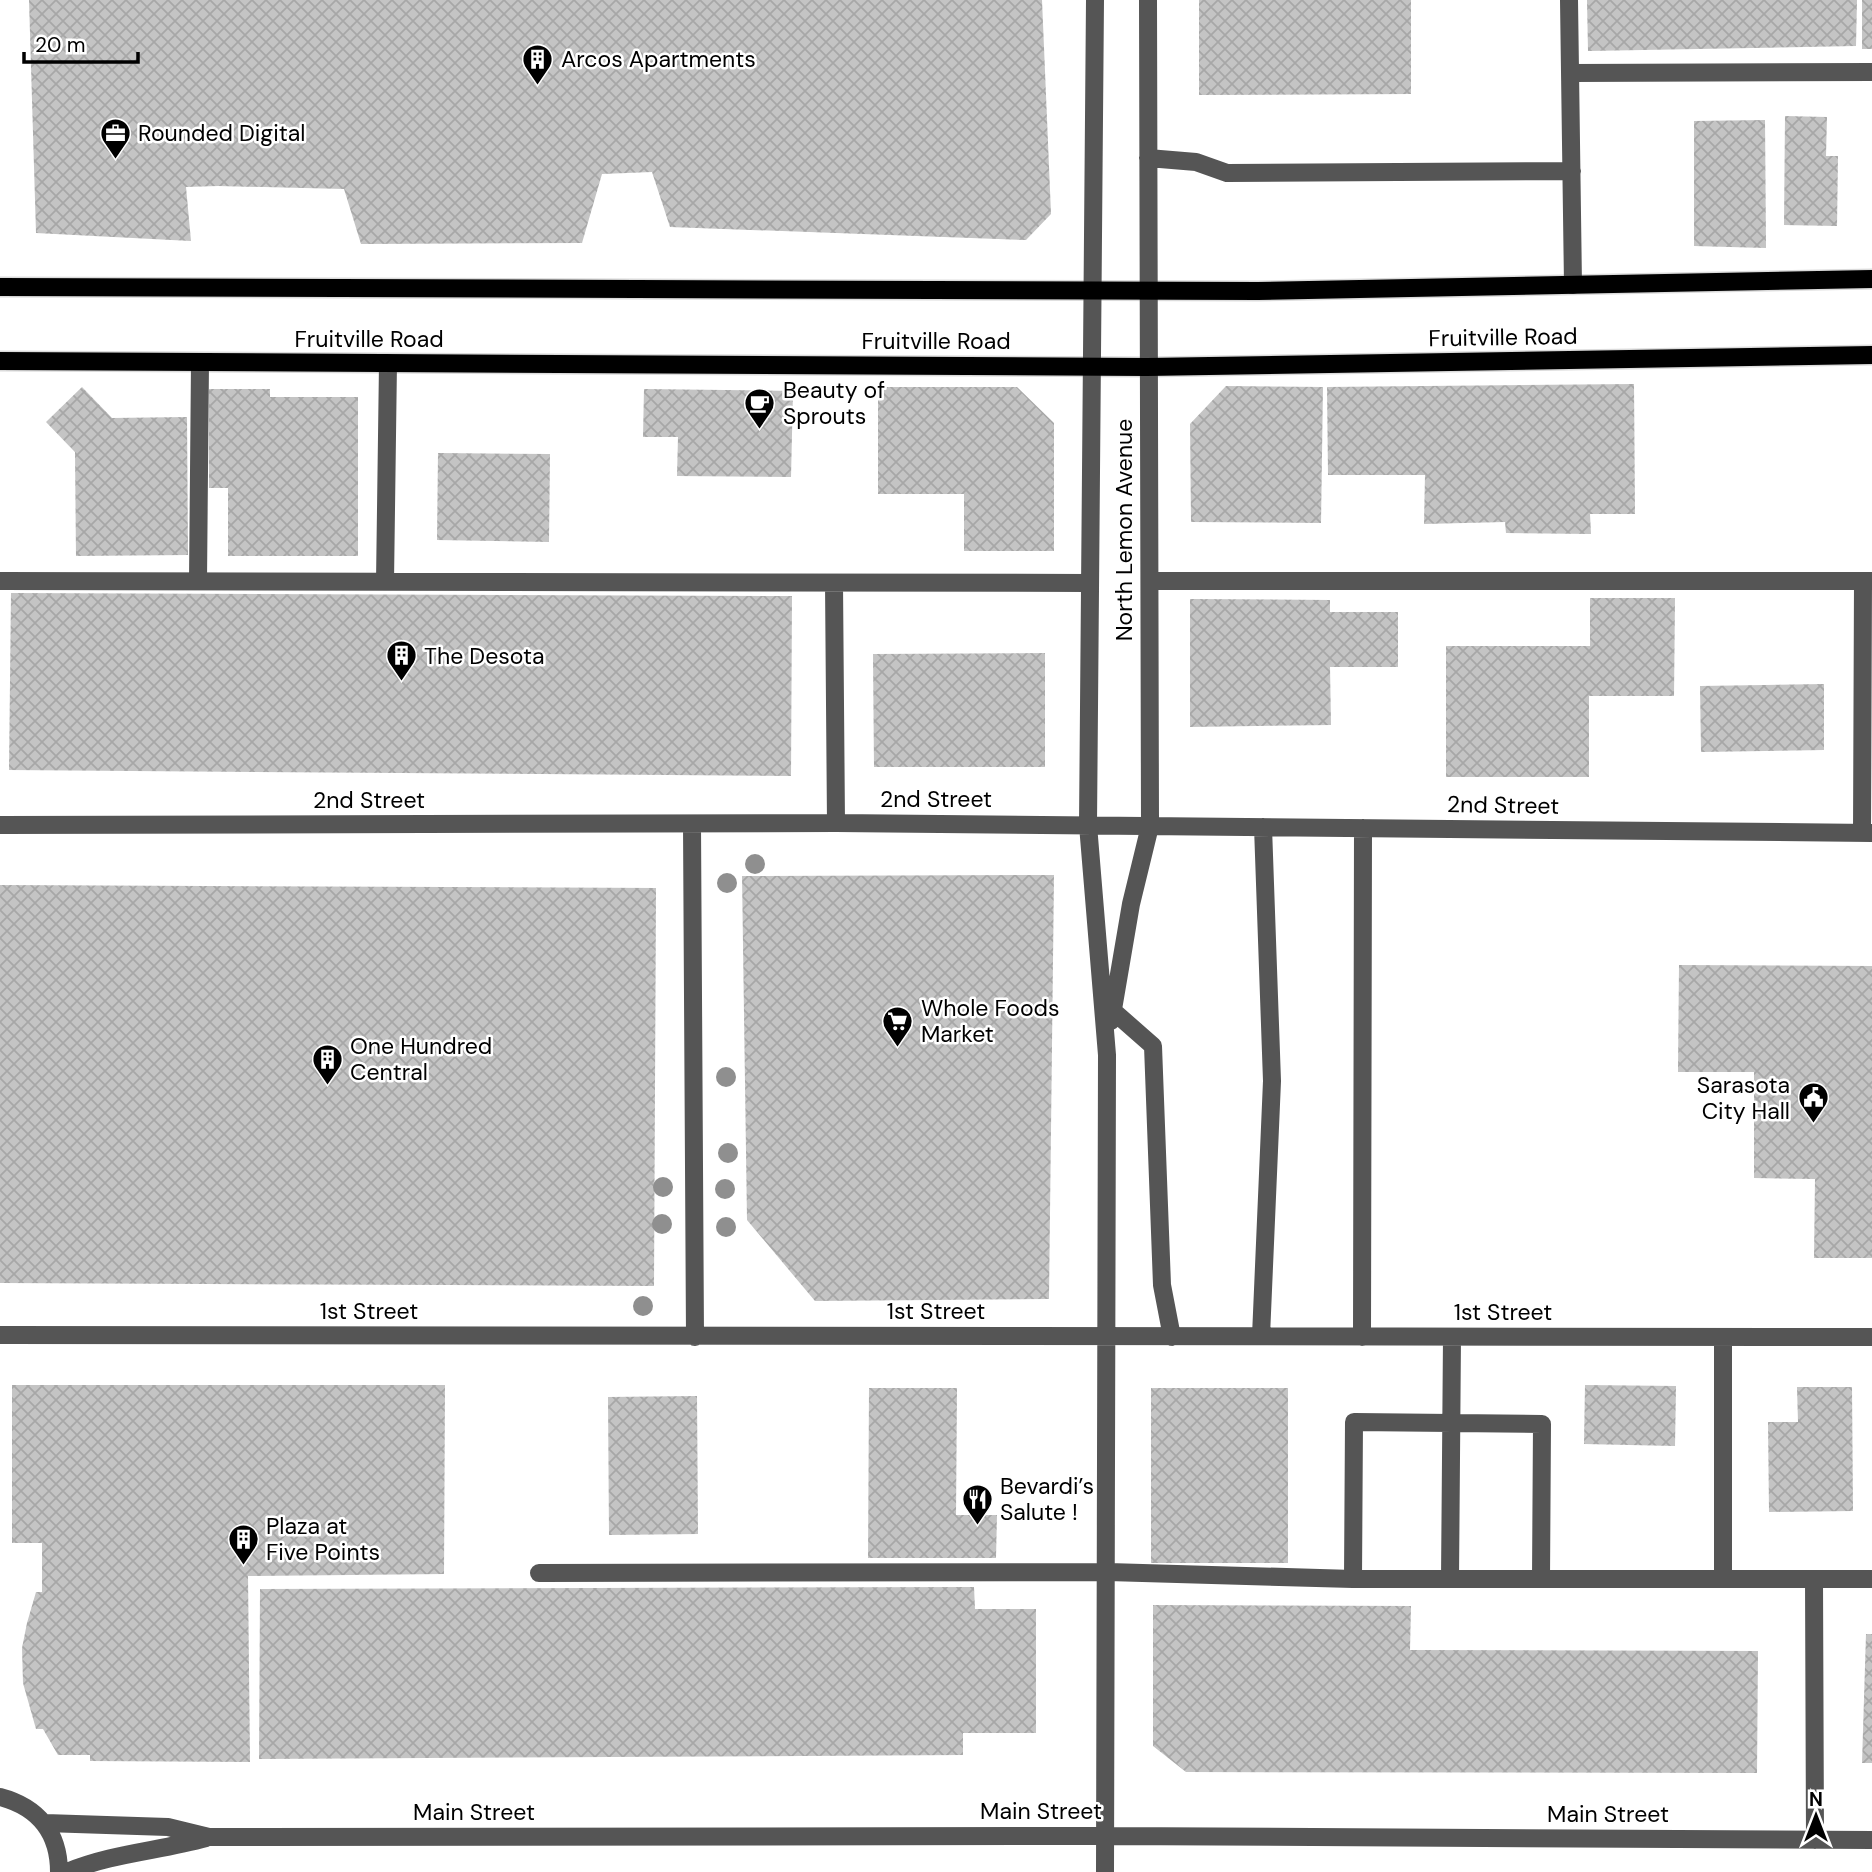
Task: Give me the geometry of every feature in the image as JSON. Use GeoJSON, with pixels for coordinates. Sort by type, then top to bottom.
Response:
{"type":"FeatureCollection","features":[{"type":"Feature","properties":{"kind":"main road"},"geometry":{"type":"LineString","coordinates":[[0,287],[1148,290],[1872,279]]}},
{"type":"Feature","properties":{"kind":"main road","name":"Fruitville Road"},"geometry":{"type":"LineString","coordinates":[[0,361],[1147,366],[1872,355]]}},
{"type":"Feature","properties":{"kind":"street"},"geometry":{"type":"LineString","coordinates":[[1095,0],[1088,825],[1107,1055],[1104,1334],[1108,1572],[1105,1872]]}},
{"type":"Feature","properties":{"kind":"street","name":"North Lemon Avenue"},"geometry":{"type":"LineString","coordinates":[[1107,1055],[1112,1010],[1131,904],[1150,826],[1148,0]]}},
{"type":"Feature","properties":{"kind":"street"},"geometry":{"type":"LineString","coordinates":[[1569,0],[1573,285]]}},
{"type":"Feature","properties":{"kind":"street"},"geometry":{"type":"LineString","coordinates":[[1570,73],[1872,72]]}},
{"type":"Feature","properties":{"kind":"street"},"geometry":{"type":"LineString","coordinates":[[1148,158],[1196,162],[1227,173],[1572,171]]}},
{"type":"Feature","properties":{"kind":"street"},"geometry":{"type":"LineString","coordinates":[[198,581],[200,363]]}},
{"type":"Feature","properties":{"kind":"street"},"geometry":{"type":"LineString","coordinates":[[385,582],[388,363]]}},
{"type":"Feature","properties":{"kind":"street"},"geometry":{"type":"LineString","coordinates":[[0,581],[1089,583]]}},
{"type":"Feature","properties":{"kind":"street"},"geometry":{"type":"LineString","coordinates":[[1150,581],[1867,581],[1867,833]]}},
{"type":"Feature","properties":{"kind":"street"},"geometry":{"type":"LineString","coordinates":[[834,583],[836,823]]}},
{"type":"Feature","properties":{"kind":"street","name":"2nd Street"},"geometry":{"type":"LineString","coordinates":[[0,825],[836,823],[1867,833]]}},
{"type":"Feature","properties":{"kind":"street"},"geometry":{"type":"LineString","coordinates":[[692,825],[695,1336]]}},
{"type":"Feature","properties":{"kind":"street"},"geometry":{"type":"LineString","coordinates":[[1261,1336],[1272,1081],[1263,827]]}},
{"type":"Feature","properties":{"kind":"street"},"geometry":{"type":"LineString","coordinates":[[1362,1337],[1363,828]]}},
{"type":"Feature","properties":{"kind":"street"},"geometry":{"type":"LineString","coordinates":[[1112,1010],[1153,1046],[1162,1285],[1172,1337]]}},
{"type":"Feature","properties":{"kind":"street","name":"1st Street"},"geometry":{"type":"LineString","coordinates":[[0,1335],[1872,1336]]}},
{"type":"Feature","properties":{"kind":"street"},"geometry":{"type":"LineString","coordinates":[[1450,1578],[1452,1336]]}},
{"type":"Feature","properties":{"kind":"street"},"geometry":{"type":"LineString","coordinates":[[1723,1336],[1723,1579]]}},
{"type":"Feature","properties":{"kind":"street"},"geometry":{"type":"LineString","coordinates":[[1353,1578],[1354,1422],[1542,1424],[1541,1578]]}},
{"type":"Feature","properties":{"kind":"street"},"geometry":{"type":"LineString","coordinates":[[539,1573],[1108,1572],[1353,1578],[1872,1579]]}},
{"type":"Feature","properties":{"kind":"street"},"geometry":{"type":"LineString","coordinates":[[1814,1579],[1815,1840]]}},
{"type":"Feature","properties":{"kind":"street"},"geometry":{"type":"LineString","coordinates":[[0,1797],[31,1809],[45,1823],[54,1839],[59,1872]]}},
{"type":"Feature","properties":{"kind":"street","name":"Main Street"},"geometry":{"type":"LineString","coordinates":[[45,1823],[168,1827],[209,1837],[1105,1836],[1872,1840]]}},
{"type":"Feature","properties":{"kind":"street","name":"Main Street"},"geometry":{"type":"LineString","coordinates":[[67,1872],[108,1857],[169,1848],[209,1837]]}},
{"type":"Feature","properties":{"kind":"building","name":"Arcos Apartments"},"geometry":{"type":"Polygon","coordinates":[[[29,0],[1042,0],[1051,214],[1026,240],[670,227],[652,172],[602,174],[582,243],[361,244],[344,189],[218,186],[186,187],[191,241],[36,233],[29,0]]]}},
{"type":"Feature","properties":{"kind":"building"},"geometry":{"type":"Polygon","coordinates":[[[1199,0],[1411,0],[1411,94],[1199,95],[1199,0]]]}},
{"type":"Feature","properties":{"kind":"building"},"geometry":{"type":"Polygon","coordinates":[[[1587,0],[1857,0],[1856,46],[1588,51],[1587,0]]]}},
{"type":"Feature","properties":{"kind":"building"},"geometry":{"type":"Polygon","coordinates":[[[1862,0],[1872,0],[1872,49],[1862,49],[1862,0]]]}},
{"type":"Feature","properties":{"kind":"building"},"geometry":{"type":"Polygon","coordinates":[[[1785,116],[1827,117],[1826,156],[1838,156],[1837,226],[1784,225],[1785,116]]]}},
{"type":"Feature","properties":{"kind":"building"},"geometry":{"type":"Polygon","coordinates":[[[1765,120],[1766,248],[1694,246],[1694,121],[1765,120]]]}},
{"type":"Feature","properties":{"kind":"building"},"geometry":{"type":"Polygon","coordinates":[[[1634,384],[1635,514],[1590,514],[1591,534],[1506,533],[1505,522],[1424,524],[1425,475],[1328,475],[1327,387],[1634,384]]]}},
{"type":"Feature","properties":{"kind":"building"},"geometry":{"type":"Polygon","coordinates":[[[1226,386],[1323,387],[1321,523],[1191,522],[1190,424],[1226,386]]]}},
{"type":"Feature","properties":{"kind":"building"},"geometry":{"type":"Polygon","coordinates":[[[82,387],[112,418],[187,417],[188,555],[76,556],[75,452],[46,422],[82,387]]]}},
{"type":"Feature","properties":{"kind":"building"},"geometry":{"type":"Polygon","coordinates":[[[878,387],[1017,387],[1054,423],[1054,551],[964,551],[964,494],[878,494],[878,387]]]}},
{"type":"Feature","properties":{"kind":"building"},"geometry":{"type":"Polygon","coordinates":[[[209,389],[270,389],[270,397],[358,397],[358,556],[228,556],[228,488],[209,488],[209,389]]]}},
{"type":"Feature","properties":{"kind":"building"},"geometry":{"type":"Polygon","coordinates":[[[644,389],[793,391],[791,477],[677,476],[678,437],[643,437],[644,389]]]}},
{"type":"Feature","properties":{"kind":"building"},"geometry":{"type":"Polygon","coordinates":[[[438,453],[550,454],[549,542],[437,540],[438,453]]]}},
{"type":"Feature","properties":{"kind":"building","name":"The Desota"},"geometry":{"type":"Polygon","coordinates":[[[11,593],[792,596],[791,776],[9,770],[11,593]]]}},
{"type":"Feature","properties":{"kind":"building"},"geometry":{"type":"Polygon","coordinates":[[[1590,598],[1675,598],[1674,696],[1589,696],[1589,777],[1446,777],[1446,646],[1590,646],[1590,598]]]}},
{"type":"Feature","properties":{"kind":"building"},"geometry":{"type":"Polygon","coordinates":[[[1190,599],[1330,600],[1330,612],[1398,612],[1398,667],[1330,667],[1331,725],[1190,727],[1190,599]]]}},
{"type":"Feature","properties":{"kind":"building"},"geometry":{"type":"Polygon","coordinates":[[[1045,653],[1045,767],[874,767],[873,654],[1045,653]]]}},
{"type":"Feature","properties":{"kind":"building"},"geometry":{"type":"Polygon","coordinates":[[[1824,684],[1824,750],[1701,752],[1700,686],[1824,684]]]}},
{"type":"Feature","properties":{"kind":"building","name":"Whole Foods Market"},"geometry":{"type":"Polygon","coordinates":[[[1054,875],[1049,1299],[815,1301],[747,1220],[742,876],[1054,875]]]}},
{"type":"Feature","properties":{"kind":"building","name":"One Hundred Central"},"geometry":{"type":"Polygon","coordinates":[[[0,885],[656,888],[654,1286],[0,1283],[0,885]]]}},
{"type":"Feature","properties":{"kind":"building","name":"Sarasota City Hall"},"geometry":{"type":"Polygon","coordinates":[[[1679,965],[1872,966],[1872,1258],[1814,1258],[1815,1179],[1754,1178],[1754,1072],[1678,1072],[1679,965]]]}},
{"type":"Feature","properties":{"kind":"building","name":"Plaza at Five Points"},"geometry":{"type":"Polygon","coordinates":[[[12,1385],[445,1385],[444,1574],[248,1576],[250,1762],[90,1761],[90,1755],[58,1755],[43,1729],[36,1729],[23,1683],[22,1648],[27,1623],[36,1592],[42,1592],[42,1543],[12,1543],[12,1385]]]}},
{"type":"Feature","properties":{"kind":"building"},"geometry":{"type":"Polygon","coordinates":[[[1585,1385],[1676,1386],[1675,1446],[1584,1444],[1585,1385]]]}},
{"type":"Feature","properties":{"kind":"building"},"geometry":{"type":"Polygon","coordinates":[[[1797,1387],[1852,1387],[1853,1511],[1769,1512],[1768,1422],[1798,1422],[1797,1387]]]}},
{"type":"Feature","properties":{"kind":"building"},"geometry":{"type":"Polygon","coordinates":[[[869,1388],[957,1388],[956,1515],[997,1515],[996,1558],[868,1558],[869,1388]]]}},
{"type":"Feature","properties":{"kind":"building"},"geometry":{"type":"Polygon","coordinates":[[[1151,1388],[1288,1388],[1288,1563],[1151,1563],[1151,1388]]]}},
{"type":"Feature","properties":{"kind":"building"},"geometry":{"type":"Polygon","coordinates":[[[697,1396],[698,1534],[609,1535],[608,1397],[697,1396]]]}},
{"type":"Feature","properties":{"kind":"building"},"geometry":{"type":"Polygon","coordinates":[[[974,1587],[975,1609],[1036,1609],[1036,1733],[963,1733],[963,1755],[259,1759],[260,1589],[974,1587]]]}},
{"type":"Feature","properties":{"kind":"building"},"geometry":{"type":"Polygon","coordinates":[[[1153,1605],[1411,1606],[1410,1650],[1758,1651],[1757,1773],[1186,1772],[1153,1746],[1153,1605]]]}},
{"type":"Feature","properties":{"kind":"building"},"geometry":{"type":"Polygon","coordinates":[[[1866,1634],[1872,1634],[1872,1763],[1862,1763],[1866,1634]]]}},
{"type":"Feature","properties":{"kind":"place","name":"Arcos Apartments"},"geometry":{"type":"Point","coordinates":[538,86]}},
{"type":"Feature","properties":{"kind":"place","name":"Rounded Digital"},"geometry":{"type":"Point","coordinates":[115,160]}},
{"type":"Feature","properties":{"kind":"place","name":"Beauty of Sprouts"},"geometry":{"type":"Point","coordinates":[760,430]}},
{"type":"Feature","properties":{"kind":"place","name":"The Desota"},"geometry":{"type":"Point","coordinates":[401,683]}},
{"type":"Feature","properties":{"kind":"place","name":"Whole Foods Market"},"geometry":{"type":"Point","coordinates":[898,1048]}},
{"type":"Feature","properties":{"kind":"place","name":"One Hundred Central"},"geometry":{"type":"Point","coordinates":[327,1086]}},
{"type":"Feature","properties":{"kind":"place","name":"Sarasota City Hall"},"geometry":{"type":"Point","coordinates":[1813,1125]}},
{"type":"Feature","properties":{"kind":"place","name":"Bevardi’s Salute !"},"geometry":{"type":"Point","coordinates":[977,1526]}},
{"type":"Feature","properties":{"kind":"place","name":"Plaza at Five Points"},"geometry":{"type":"Point","coordinates":[243,1566]}}]}
